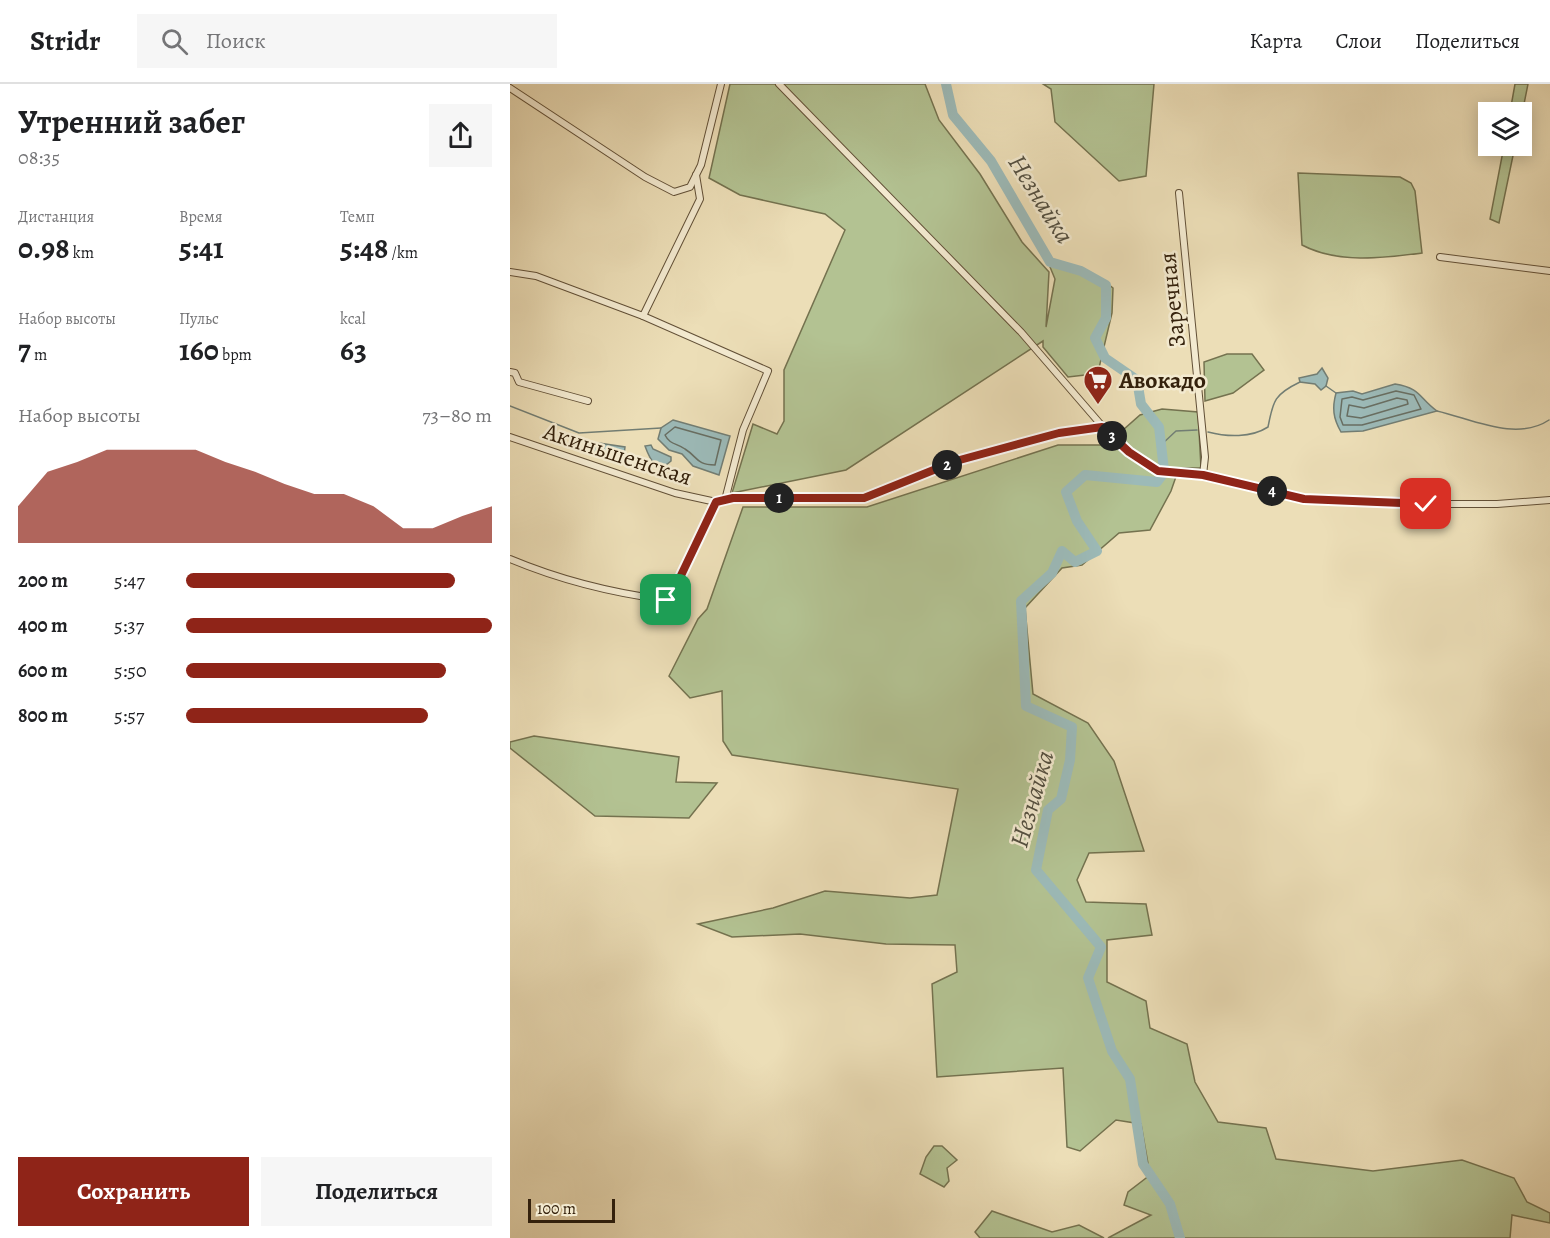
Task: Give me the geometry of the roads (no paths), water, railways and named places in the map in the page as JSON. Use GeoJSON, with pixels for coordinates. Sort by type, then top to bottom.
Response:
{"type":"FeatureCollection","features":[{"type":"Feature","properties":{"kind":"street"},"geometry":{"type":"LineString","coordinates":[[510,88],[645,177],[674,192],[690,187],[696,175],[721,84]]}},
{"type":"Feature","properties":{"kind":"street"},"geometry":{"type":"LineString","coordinates":[[779,84],[1021,332],[1102,427],[1129,452],[1158,471],[1203,475],[1304,499],[1426,504],[1497,504],[1550,500]]}},
{"type":"Feature","properties":{"kind":"street"},"geometry":{"type":"LineString","coordinates":[[643,316],[700,199],[696,175]]}},
{"type":"Feature","properties":{"kind":"street","name":"Заречная"},"geometry":{"type":"LineString","coordinates":[[1179,193],[1204,445],[1203,475]]}},
{"type":"Feature","properties":{"kind":"street"},"geometry":{"type":"LineString","coordinates":[[1440,257],[1550,271]]}},
{"type":"Feature","properties":{"kind":"street"},"geometry":{"type":"LineString","coordinates":[[510,272],[536,276],[643,316],[768,371],[743,430],[725,500]]}},
{"type":"Feature","properties":{"kind":"street"},"geometry":{"type":"LineString","coordinates":[[510,372],[515,373],[519,382],[588,401]]}},
{"type":"Feature","properties":{"kind":"street"},"geometry":{"type":"LineString","coordinates":[[510,560],[554,576],[627,595],[666,600],[675,588],[716,502],[864,498],[956,461],[1059,433],[1102,427]]}},
{"type":"Feature","properties":{"kind":"street","name":"Акиньшенская"},"geometry":{"type":"LineString","coordinates":[[510,437],[675,493],[716,502]]}},
{"type":"Feature","properties":{"kind":"water"},"geometry":{"type":"Polygon","coordinates":[[[1322,368],[1328,378],[1326,386],[1321,390],[1315,384],[1300,382],[1299,378],[1317,374],[1322,368]]]}},
{"type":"Feature","properties":{"kind":"water"},"geometry":{"type":"Polygon","coordinates":[[[1395,384],[1415,391],[1437,411],[1363,431],[1341,432],[1334,413],[1336,393],[1353,391],[1362,394],[1395,384]]]}},
{"type":"Feature","properties":{"kind":"water"},"geometry":{"type":"Polygon","coordinates":[[[673,420],[730,436],[719,475],[693,466],[682,454],[669,450],[658,439],[661,428],[673,420]]]}},
{"type":"Feature","properties":{"kind":"water"},"geometry":{"type":"Polygon","coordinates":[[[592,442],[625,447],[624,455],[619,460],[601,458],[589,451],[592,442]]]}},
{"type":"Feature","properties":{"kind":"water"},"geometry":{"type":"Polygon","coordinates":[[[651,445],[653,449],[671,457],[671,461],[662,466],[655,464],[645,446],[651,445]]]}},
{"type":"Feature","properties":{"kind":"waterway","name":"Незнайка"},"geometry":{"type":"LineString","coordinates":[[946,84],[953,115],[991,161],[1050,262],[1081,271],[1106,285],[1106,318],[1095,338],[1105,358],[1137,380],[1141,404],[1159,427],[1164,470]]}},
{"type":"Feature","properties":{"kind":"waterway"},"geometry":{"type":"LineString","coordinates":[[1208,432],[1239,436],[1261,431],[1268,427],[1276,399],[1285,390],[1300,382]]}},
{"type":"Feature","properties":{"kind":"waterway"},"geometry":{"type":"LineString","coordinates":[[1326,386],[1336,393]]}},
{"type":"Feature","properties":{"kind":"waterway"},"geometry":{"type":"LineString","coordinates":[[510,406],[579,433],[661,428]]}},
{"type":"Feature","properties":{"kind":"waterway"},"geometry":{"type":"LineString","coordinates":[[1437,411],[1508,429],[1536,426],[1549,420]]}},
{"type":"Feature","properties":{"kind":"waterway"},"geometry":{"type":"LineString","coordinates":[[1161,445],[1176,431],[1197,430]]}},
{"type":"Feature","properties":{"kind":"waterway","name":"Незнайка"},"geometry":{"type":"LineString","coordinates":[[1163,474],[1157,482],[1085,475],[1066,492],[1077,521],[1097,551],[1075,562],[1062,551],[1052,573],[1021,601],[1026,706],[1072,727],[1070,760],[1061,799],[1048,810],[1036,870],[1101,947],[1088,978],[1112,1051],[1130,1079],[1143,1164],[1170,1204],[1180,1238]]}},
{"type":"Feature","properties":{"kind":"place","name":"Авокадо"},"geometry":{"type":"Point","coordinates":[1098,406]}}]}
